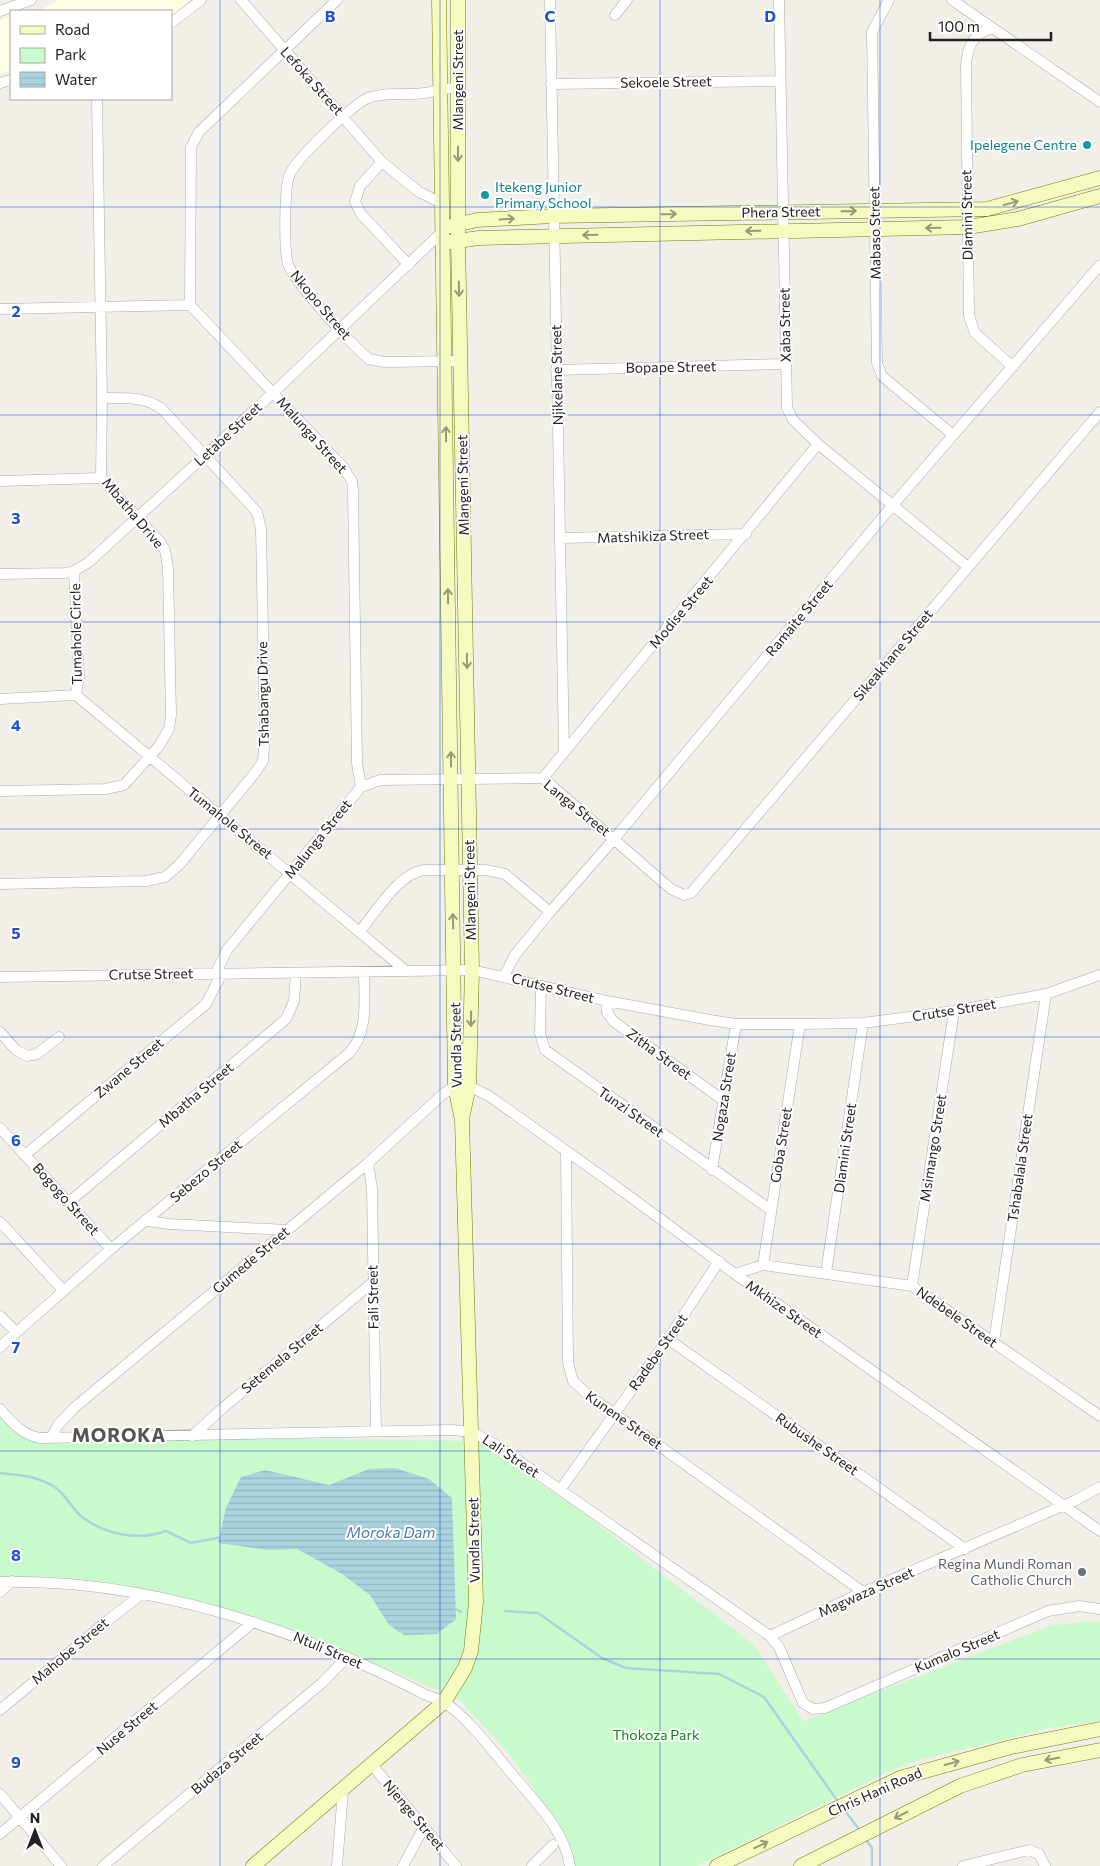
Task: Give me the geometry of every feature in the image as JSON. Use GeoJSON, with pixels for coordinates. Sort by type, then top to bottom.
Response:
{"type":"FeatureCollection","features":[{"type":"Feature","properties":{"kind":"street"},"geometry":{"type":"LineString","coordinates":[[0,11],[31,0]]}},
{"type":"Feature","properties":{"kind":"street"},"geometry":{"type":"LineString","coordinates":[[172,22],[201,0]]}},
{"type":"Feature","properties":{"kind":"street","name":"Lefoka Street"},"geometry":{"type":"LineString","coordinates":[[240,0],[344,116],[382,162],[419,192],[442,203]]}},
{"type":"Feature","properties":{"kind":"street"},"geometry":{"type":"LineString","coordinates":[[0,309],[190,305],[190,156],[193,139],[337,0]]}},
{"type":"Feature","properties":{"kind":"street","name":"Mlangeni Street"},"geometry":{"type":"LineString","coordinates":[[438,0],[452,779],[451,870],[455,970]]}},
{"type":"Feature","properties":{"kind":"street","name":"Mlangeni Street"},"geometry":{"type":"LineString","coordinates":[[458,0],[458,240],[472,970]]}},
{"type":"Feature","properties":{"kind":"street","name":"Njikelane Street"},"geometry":{"type":"LineString","coordinates":[[550,0],[564,751]]}},
{"type":"Feature","properties":{"kind":"street"},"geometry":{"type":"LineString","coordinates":[[616,14],[627,0]]}},
{"type":"Feature","properties":{"kind":"street","name":"Xaba Street"},"geometry":{"type":"LineString","coordinates":[[779,0],[785,364],[786,398],[790,414],[818,444],[968,568]]}},
{"type":"Feature","properties":{"kind":"street","name":"Mabaso Street"},"geometry":{"type":"LineString","coordinates":[[889,0],[872,32],[877,358],[879,372],[953,435]]}},
{"type":"Feature","properties":{"kind":"street"},"geometry":{"type":"LineString","coordinates":[[952,0],[1100,102]]}},
{"type":"Feature","properties":{"kind":"street","name":"Dlamini Street"},"geometry":{"type":"LineString","coordinates":[[993,28],[982,31],[974,38],[967,56],[967,211],[970,323],[975,333],[1013,367]]}},
{"type":"Feature","properties":{"kind":"street","name":"Sekoele Street"},"geometry":{"type":"LineString","coordinates":[[551,84],[780,81]]}},
{"type":"Feature","properties":{"kind":"street"},"geometry":{"type":"LineString","coordinates":[[440,95],[458,88]]}},
{"type":"Feature","properties":{"kind":"street","name":"Nkopo Street"},"geometry":{"type":"LineString","coordinates":[[440,95],[426,93],[371,97],[344,116],[291,172],[286,198],[288,264],[298,282],[369,359],[384,362],[461,362]]}},
{"type":"Feature","properties":{"kind":"street"},"geometry":{"type":"LineString","coordinates":[[440,95],[458,103]]}},
{"type":"Feature","properties":{"kind":"street","name":"Mbatha Drive"},"geometry":{"type":"LineString","coordinates":[[0,791],[116,788],[131,780],[150,757],[164,738],[170,715],[168,568],[165,550],[138,517],[101,478],[102,398],[97,100]]}},
{"type":"Feature","properties":{"kind":"street"},"geometry":{"type":"LineString","coordinates":[[382,162],[360,186],[355,202],[361,214],[409,264]]}},
{"type":"Feature","properties":{"kind":"street","name":"Phera Street"},"geometry":{"type":"LineString","coordinates":[[458,223],[553,216],[987,210],[1100,178]]}},
{"type":"Feature","properties":{"kind":"street","name":"Phera Street"},"geometry":{"type":"LineString","coordinates":[[443,238],[458,240],[783,230],[968,227],[1018,219],[1100,196]]}},
{"type":"Feature","properties":{"kind":"street"},"geometry":{"type":"LineString","coordinates":[[443,238],[458,223]]}},
{"type":"Feature","properties":{"kind":"street","name":"Letabe Street"},"geometry":{"type":"LineString","coordinates":[[74,571],[89,562],[274,392],[409,264],[443,238]]}},
{"type":"Feature","properties":{"kind":"street","name":"Ramaite Street"},"geometry":{"type":"LineString","coordinates":[[504,976],[515,955],[550,912],[614,839],[892,506],[1100,266]]}},
{"type":"Feature","properties":{"kind":"street","name":"Malunga Street"},"geometry":{"type":"LineString","coordinates":[[190,305],[274,392],[342,466],[352,481],[357,764],[361,787],[227,950],[219,973]]}},
{"type":"Feature","properties":{"kind":"street","name":"Bopape Street"},"geometry":{"type":"LineString","coordinates":[[556,370],[785,364]]}},
{"type":"Feature","properties":{"kind":"street","name":"Tshabangu Drive"},"geometry":{"type":"LineString","coordinates":[[0,884],[157,880],[172,872],[263,761],[265,750],[261,529],[257,512],[206,454],[170,416],[152,401],[131,398],[102,398]]}},
{"type":"Feature","properties":{"kind":"street","name":"Sikeakhane Street"},"geometry":{"type":"LineString","coordinates":[[684,895],[696,889],[1100,412]]}},
{"type":"Feature","properties":{"kind":"street","name":"Modise Street"},"geometry":{"type":"LineString","coordinates":[[543,778],[746,534],[818,444]]}},
{"type":"Feature","properties":{"kind":"street"},"geometry":{"type":"LineString","coordinates":[[0,481],[101,478]]}},
{"type":"Feature","properties":{"kind":"street","name":"Matshikiza Street"},"geometry":{"type":"LineString","coordinates":[[560,538],[746,534]]}},
{"type":"Feature","properties":{"kind":"street","name":"Tumahole Circle"},"geometry":{"type":"LineString","coordinates":[[0,574],[74,571],[79,676],[76,695],[0,699]]}},
{"type":"Feature","properties":{"kind":"street","name":"Tumahole Street"},"geometry":{"type":"LineString","coordinates":[[76,695],[290,872],[406,971]]}},
{"type":"Feature","properties":{"kind":"street","name":"Langa Street"},"geometry":{"type":"LineString","coordinates":[[361,787],[380,780],[543,778],[671,889],[684,895]]}},
{"type":"Feature","properties":{"kind":"street"},"geometry":{"type":"LineString","coordinates":[[360,931],[408,875],[424,870],[469,870],[505,874],[550,912]]}},
{"type":"Feature","properties":{"kind":"street","name":"Vundla Street"},"geometry":{"type":"LineString","coordinates":[[254,1866],[444,1702],[465,1668],[474,1638],[476,1564],[462,1120],[455,1086],[455,970]]}},
{"type":"Feature","properties":{"kind":"street","name":"Crutse Street"},"geometry":{"type":"LineString","coordinates":[[0,977],[472,970],[607,1001],[736,1024],[800,1024],[864,1023],[954,1011],[1046,994],[1100,975]]}},
{"type":"Feature","properties":{"kind":"street","name":"Vundla Street"},"geometry":{"type":"LineString","coordinates":[[462,1120],[469,1086],[472,970]]}},
{"type":"Feature","properties":{"kind":"street","name":"Sebezo Street"},"geometry":{"type":"LineString","coordinates":[[0,1347],[111,1249],[356,1046],[363,1029],[364,972]]}},
{"type":"Feature","properties":{"kind":"street","name":"Zwane Street"},"geometry":{"type":"LineString","coordinates":[[25,1155],[202,1008],[210,998],[219,973]]}},
{"type":"Feature","properties":{"kind":"street","name":"Mbatha Street"},"geometry":{"type":"LineString","coordinates":[[69,1202],[286,1019],[292,1010],[296,973]]}},
{"type":"Feature","properties":{"kind":"street","name":"Tunzi Street"},"geometry":{"type":"LineString","coordinates":[[541,986],[540,1033],[545,1050],[771,1210]]}},
{"type":"Feature","properties":{"kind":"street","name":"Tshabalala Street"},"geometry":{"type":"LineString","coordinates":[[994,1342],[1046,994]]}},
{"type":"Feature","properties":{"kind":"street","name":"Zitha Street"},"geometry":{"type":"LineString","coordinates":[[607,1001],[607,1012],[613,1021],[723,1100]]}},
{"type":"Feature","properties":{"kind":"street","name":"Msimango Street"},"geometry":{"type":"LineString","coordinates":[[912,1286],[954,1011]]}},
{"type":"Feature","properties":{"kind":"street","name":"Dlamini Street"},"geometry":{"type":"LineString","coordinates":[[826,1273],[864,1023]]}},
{"type":"Feature","properties":{"kind":"street","name":"Nogaza Street"},"geometry":{"type":"LineString","coordinates":[[712,1170],[736,1024]]}},
{"type":"Feature","properties":{"kind":"street","name":"Goba Street"},"geometry":{"type":"LineString","coordinates":[[763,1266],[800,1024]]}},
{"type":"Feature","properties":{"kind":"street"},"geometry":{"type":"LineString","coordinates":[[0,1032],[16,1050],[27,1056],[41,1052],[59,1036]]}},
{"type":"Feature","properties":{"kind":"street"},"geometry":{"type":"LineString","coordinates":[[455,1086],[469,1086]]}},
{"type":"Feature","properties":{"kind":"street","name":"Gumede Street"},"geometry":{"type":"LineString","coordinates":[[51,1438],[58,1425],[74,1408],[368,1163],[436,1100],[455,1086]]}},
{"type":"Feature","properties":{"kind":"street","name":"Mkhize Street"},"geometry":{"type":"LineString","coordinates":[[469,1086],[489,1096],[736,1274],[1100,1531]]}},
{"type":"Feature","properties":{"kind":"street","name":"Bogogo Street"},"geometry":{"type":"LineString","coordinates":[[0,1128],[111,1249]]}},
{"type":"Feature","properties":{"kind":"street","name":"Kunene Street"},"geometry":{"type":"LineString","coordinates":[[566,1152],[569,1372],[579,1388],[863,1592]]}},
{"type":"Feature","properties":{"kind":"street","name":"Fali Street"},"geometry":{"type":"LineString","coordinates":[[368,1163],[372,1188],[376,1431]]}},
{"type":"Feature","properties":{"kind":"street"},"geometry":{"type":"LineString","coordinates":[[147,1221],[288,1230]]}},
{"type":"Feature","properties":{"kind":"street"},"geometry":{"type":"LineString","coordinates":[[0,1222],[63,1290]]}},
{"type":"Feature","properties":{"kind":"street","name":"Radebe Street"},"geometry":{"type":"LineString","coordinates":[[560,1490],[668,1339],[719,1261]]}},
{"type":"Feature","properties":{"kind":"street","name":"Ndebele Street"},"geometry":{"type":"LineString","coordinates":[[736,1274],[754,1266],[763,1266],[912,1286],[1100,1416]]}},
{"type":"Feature","properties":{"kind":"street","name":"Setemela Street"},"geometry":{"type":"LineString","coordinates":[[192,1436],[373,1282]]}},
{"type":"Feature","properties":{"kind":"street"},"geometry":{"type":"LineString","coordinates":[[0,1316],[16,1332]]}},
{"type":"Feature","properties":{"kind":"street","name":"Rubushe Street"},"geometry":{"type":"LineString","coordinates":[[668,1339],[965,1549]]}},
{"type":"Feature","properties":{"kind":"street","name":"Lali Street"},"geometry":{"type":"LineString","coordinates":[[0,1409],[25,1433],[51,1438],[376,1431],[472,1432],[496,1445],[770,1636],[779,1647],[803,1703],[810,1708],[817,1709]]}},
{"type":"Feature","properties":{"kind":"street","name":"Magwaza Street"},"geometry":{"type":"LineString","coordinates":[[770,1636],[863,1592],[965,1549],[1100,1487]]}},
{"type":"Feature","properties":{"kind":"street","name":"Ntuli Street"},"geometry":{"type":"LineString","coordinates":[[0,1582],[52,1582],[142,1594],[204,1607],[254,1622],[347,1657],[444,1702],[485,1742],[550,1818],[564,1843],[570,1866]]}},
{"type":"Feature","properties":{"kind":"street"},"geometry":{"type":"LineString","coordinates":[[0,1592],[12,1582]]}},
{"type":"Feature","properties":{"kind":"street","name":"Mahobe Street"},"geometry":{"type":"LineString","coordinates":[[0,1710],[99,1627],[142,1594]]}},
{"type":"Feature","properties":{"kind":"street","name":"Kumalo Street"},"geometry":{"type":"LineString","coordinates":[[817,1709],[825,1708],[1048,1611],[1079,1606],[1100,1609]]}},
{"type":"Feature","properties":{"kind":"street","name":"Nuse Street"},"geometry":{"type":"LineString","coordinates":[[0,1834],[254,1622]]}},
{"type":"Feature","properties":{"kind":"street","name":"Budaza Street"},"geometry":{"type":"LineString","coordinates":[[103,1866],[322,1682],[347,1657]]}},
{"type":"Feature","properties":{"kind":"street","name":"Chris Hani Road"},"geometry":{"type":"LineString","coordinates":[[717,1866],[857,1798],[919,1772],[1017,1745],[1100,1730]]}},
{"type":"Feature","properties":{"kind":"street"},"geometry":{"type":"LineString","coordinates":[[801,1866],[930,1800],[981,1778],[1022,1765],[1100,1750]]}},
{"type":"Feature","properties":{"kind":"street","name":"Njenge Street"},"geometry":{"type":"LineString","coordinates":[[372,1765],[456,1866]]}},
{"type":"Feature","properties":{"kind":"street"},"geometry":{"type":"LineString","coordinates":[[337,1866],[343,1791]]}},
{"type":"Feature","properties":{"kind":"street"},"geometry":{"type":"LineString","coordinates":[[0,1794],[62,1866]]}},
{"type":"Feature","properties":{"kind":"street"},"geometry":{"type":"LineString","coordinates":[[403,1866],[424,1827]]}},
{"type":"Feature","properties":{"kind":"street"},"geometry":{"type":"LineString","coordinates":[[532,1866],[552,1845]]}},
{"type":"Feature","properties":{"kind":"street"},"geometry":{"type":"LineString","coordinates":[[963,1866],[1029,1850],[1038,1853],[1045,1866]]}},
{"type":"Feature","properties":{"kind":"shaded area"},"geometry":{"type":"Polygon","coordinates":[[[58,0],[190,0],[172,16],[172,10],[41,10],[58,0]]]}},
{"type":"Feature","properties":{"kind":"shaded area"},"geometry":{"type":"Polygon","coordinates":[[[10,17],[10,70],[0,74],[0,20],[10,17]]]}},
{"type":"Feature","properties":{"kind":"green space","name":"Thokoza Park"},"geometry":{"type":"Polygon","coordinates":[[[0,1411],[24,1435],[477,1441],[579,1510],[754,1645],[803,1721],[1050,1626],[1086,1621],[1100,1622],[1100,1721],[1050,1728],[904,1764],[697,1866],[571,1866],[553,1816],[509,1754],[459,1699],[356,1656],[170,1602],[55,1584],[0,1585],[0,1411]]]}},
{"type":"Feature","properties":{"kind":"water","name":"Moroka Dam"},"geometry":{"type":"Polygon","coordinates":[[[395,1468],[429,1479],[452,1498],[456,1619],[437,1634],[404,1635],[389,1625],[370,1595],[342,1574],[297,1549],[269,1550],[218,1543],[226,1508],[241,1477],[265,1470],[329,1485],[369,1469],[395,1468]]]}},
{"type":"Feature","properties":{"kind":"waterway"},"geometry":{"type":"LineString","coordinates":[[0,1473],[29,1477],[50,1484],[60,1491],[82,1517],[112,1532],[145,1536],[166,1531],[191,1543],[222,1537]]}},
{"type":"Feature","properties":{"kind":"waterway"},"geometry":{"type":"LineString","coordinates":[[454,1608],[461,1612]]}},
{"type":"Feature","properties":{"kind":"waterway"},"geometry":{"type":"LineString","coordinates":[[505,1611],[538,1613],[602,1658],[626,1668],[719,1674],[764,1697],[839,1803]]}},
{"type":"Feature","properties":{"kind":"waterway"},"geometry":{"type":"LineString","coordinates":[[844,1809],[860,1831]]}},
{"type":"Feature","properties":{"kind":"waterway"},"geometry":{"type":"LineString","coordinates":[[866,1840],[872,1848],[872,1866]]}},
{"type":"Feature","properties":{"kind":"place","name":"Ipelegene Centre"},"geometry":{"type":"Point","coordinates":[1087,145]}},
{"type":"Feature","properties":{"kind":"place","name":"Itekeng Junior Primary School"},"geometry":{"type":"Point","coordinates":[485,195]}},
{"type":"Feature","properties":{"kind":"place","name":"Regina Mundi Roman Catholic Church"},"geometry":{"type":"Point","coordinates":[1082,1572]}},
{"type":"Feature","properties":{"kind":"district","name":"MOROKA"},"geometry":{"type":"Point","coordinates":[119,1435]}}]}
